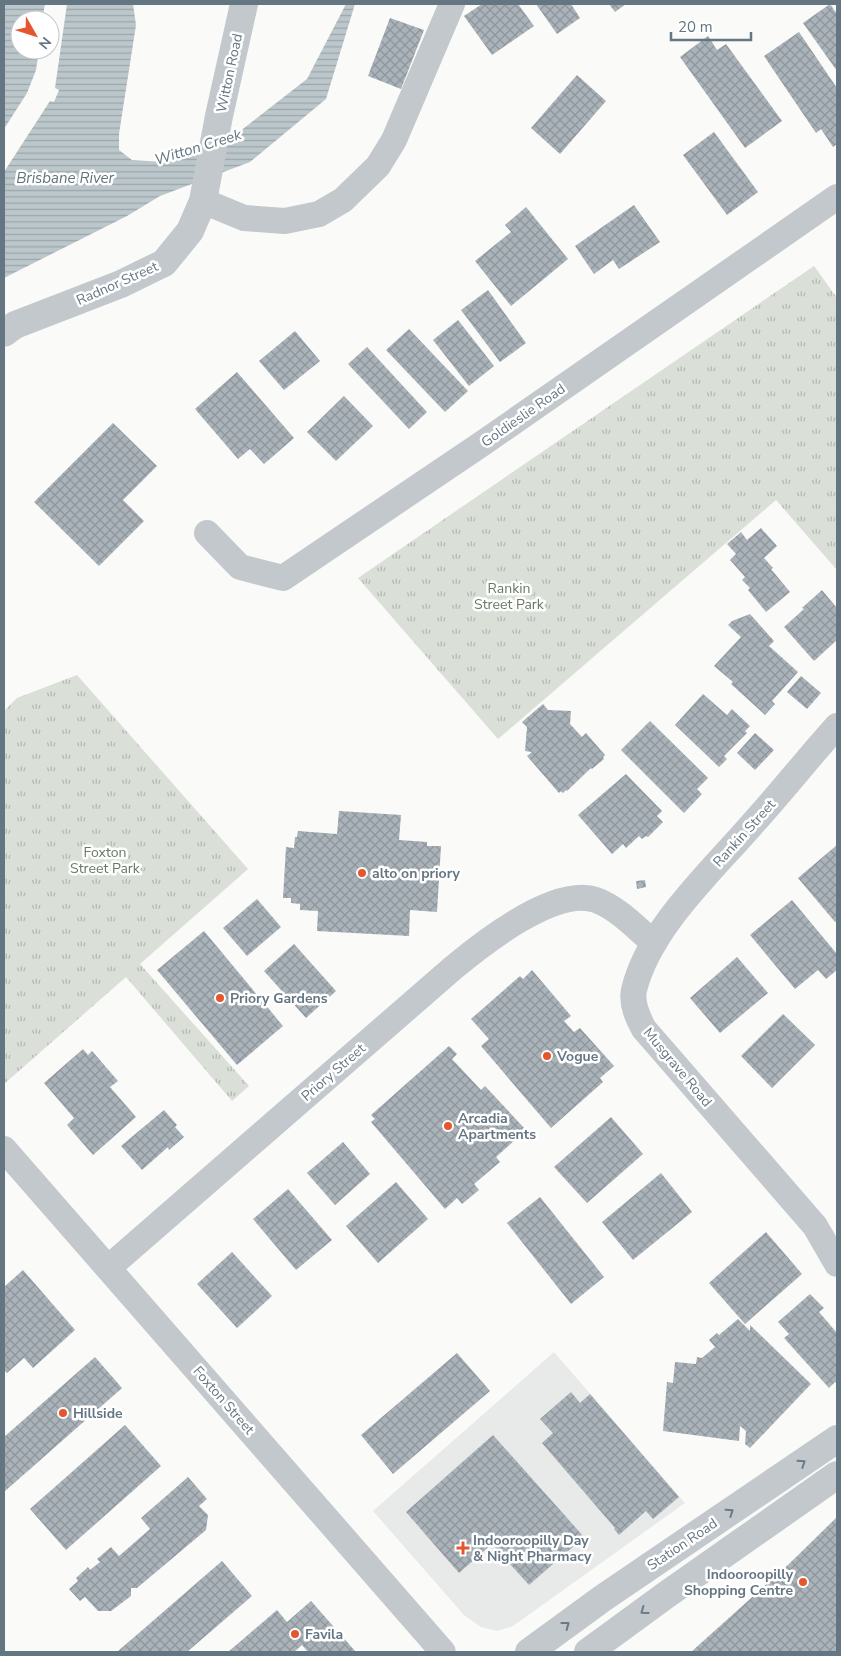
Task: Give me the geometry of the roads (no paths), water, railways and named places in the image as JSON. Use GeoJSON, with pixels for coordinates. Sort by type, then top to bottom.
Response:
{"type":"FeatureCollection","features":[{"type":"Feature","properties":{"kind":"street","name":"Witton Road"},"geometry":{"type":"LineString","coordinates":[[203,201],[219,116],[244,4]]}},
{"type":"Feature","properties":{"kind":"street"},"geometry":{"type":"LineString","coordinates":[[203,201],[244,218],[285,221],[319,214],[343,200],[378,166],[394,140],[452,4]]}},
{"type":"Feature","properties":{"kind":"street","name":"Radnor Street"},"geometry":{"type":"LineString","coordinates":[[4,333],[15,325],[121,284],[164,263],[190,231],[203,201]]}},
{"type":"Feature","properties":{"kind":"street","name":"Goldieslie Road"},"geometry":{"type":"LineString","coordinates":[[207,533],[240,567],[283,578],[836,201]]}},
{"type":"Feature","properties":{"kind":"street","name":"Rankin Street"},"geometry":{"type":"LineString","coordinates":[[654,943],[691,893],[837,726]]}},
{"type":"Feature","properties":{"kind":"street","name":"Priory Street"},"geometry":{"type":"LineString","coordinates":[[108,1268],[472,952],[493,936],[526,916],[572,899],[584,898],[594,900],[606,904],[654,943]]}},
{"type":"Feature","properties":{"kind":"street","name":"Musgrave Road"},"geometry":{"type":"LineString","coordinates":[[654,943],[645,959],[634,992],[634,1005],[644,1029],[815,1226],[837,1264]]}},
{"type":"Feature","properties":{"kind":"street","name":"Foxton Street"},"geometry":{"type":"LineString","coordinates":[[4,1149],[443,1652]]}},
{"type":"Feature","properties":{"kind":"street","name":"Musgrave Road"},"geometry":{"type":"LineString","coordinates":[[815,1226],[837,1240]]}},
{"type":"Feature","properties":{"kind":"street","name":"Station Road"},"geometry":{"type":"LineString","coordinates":[[529,1652],[603,1598],[837,1439]]}},
{"type":"Feature","properties":{"kind":"street"},"geometry":{"type":"LineString","coordinates":[[588,1652],[666,1594],[837,1475]]}},
{"type":"Feature","properties":{"kind":"water","name":"Brisbane River"},"geometry":{"type":"Polygon","coordinates":[[[4,4],[133,4],[136,25],[119,134],[119,150],[132,160],[163,162],[239,132],[307,79],[346,4],[355,4],[326,99],[250,162],[160,196],[127,216],[4,278],[4,4]]]}},
{"type":"Feature","properties":{"kind":"place","name":"alto on priory"},"geometry":{"type":"Point","coordinates":[362,873]}},
{"type":"Feature","properties":{"kind":"place","name":"Priory Gardens"},"geometry":{"type":"Point","coordinates":[220,998]}},
{"type":"Feature","properties":{"kind":"place","name":"Vogue"},"geometry":{"type":"Point","coordinates":[547,1056]}},
{"type":"Feature","properties":{"kind":"place","name":"Arcadia Apartments"},"geometry":{"type":"Point","coordinates":[448,1126]}},
{"type":"Feature","properties":{"kind":"place","name":"Hillside"},"geometry":{"type":"Point","coordinates":[63,1413]}},
{"type":"Feature","properties":{"kind":"place","name":"Indooroopilly Day & Night Pharmacy"},"geometry":{"type":"Point","coordinates":[463,1548]}},
{"type":"Feature","properties":{"kind":"place","name":"Indooroopilly Shopping Centre"},"geometry":{"type":"Point","coordinates":[803,1582]}},
{"type":"Feature","properties":{"kind":"place","name":"Favila"},"geometry":{"type":"Point","coordinates":[295,1634]}},
{"type":"Feature","properties":{"kind":"water label","name":"Witton Creek"},"geometry":{"type":"Point","coordinates":[198,147]}},
{"type":"Feature","properties":{"kind":"park label","name":"Rankin Street Park"},"geometry":{"type":"Point","coordinates":[509,596]}},
{"type":"Feature","properties":{"kind":"park label","name":"Foxton Street Park"},"geometry":{"type":"Point","coordinates":[105,860]}}]}
